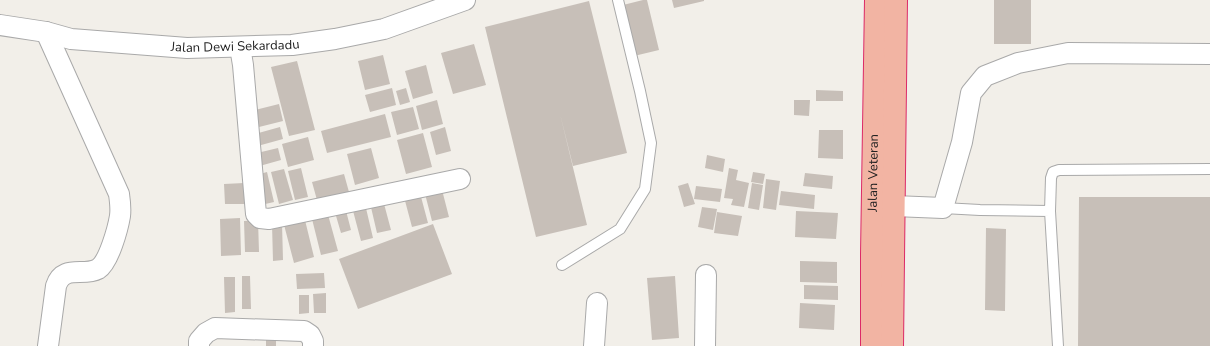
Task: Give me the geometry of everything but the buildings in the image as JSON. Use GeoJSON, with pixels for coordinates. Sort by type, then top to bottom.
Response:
{"type":"FeatureCollection","features":[{"type":"Feature","properties":{"kind":"highway","name":"Jalan Veteran"},"geometry":{"type":"LineString","coordinates":[[872,346],[876,0]]}},
{"type":"Feature","properties":{"kind":"highway","name":"Jalan Veteran"},"geometry":{"type":"LineString","coordinates":[[892,346],[896,0]]}},
{"type":"Feature","properties":{"kind":"street","name":"Jalan Dewi Sekardadu"},"geometry":{"type":"LineString","coordinates":[[0,25],[46,32],[71,39],[187,48],[292,45],[335,39],[384,29],[465,0]]}},
{"type":"Feature","properties":{"kind":"street"},"geometry":{"type":"LineString","coordinates":[[46,32],[119,194],[120,206],[120,216],[108,258],[103,265],[97,270],[64,274],[58,279],[48,346]]}},
{"type":"Feature","properties":{"kind":"street"},"geometry":{"type":"LineString","coordinates":[[240,47],[243,65],[256,214],[260,218],[269,219],[460,179]]}},
{"type":"Feature","properties":{"kind":"street"},"geometry":{"type":"LineString","coordinates":[[894,206],[943,208],[962,142],[971,93],[985,76],[1018,63],[1068,52],[1210,54]]}},
{"type":"Feature","properties":{"kind":"street"},"geometry":{"type":"LineString","coordinates":[[705,346],[706,275]]}},
{"type":"Feature","properties":{"kind":"street"},"geometry":{"type":"LineString","coordinates":[[594,346],[597,303]]}},
{"type":"Feature","properties":{"kind":"street"},"geometry":{"type":"LineString","coordinates":[[199,346],[199,341],[206,333],[215,328],[304,331],[310,335],[313,341],[313,346]]}},
{"type":"Feature","properties":{"kind":"lane"},"geometry":{"type":"LineString","coordinates":[[562,265],[620,229],[645,189],[651,143],[618,0]]}},
{"type":"Feature","properties":{"kind":"lane"},"geometry":{"type":"LineString","coordinates":[[1058,346],[1050,211],[1051,178],[1053,172],[1059,170],[1210,169]]}},
{"type":"Feature","properties":{"kind":"lane"},"geometry":{"type":"LineString","coordinates":[[943,208],[1050,211]]}}]}
